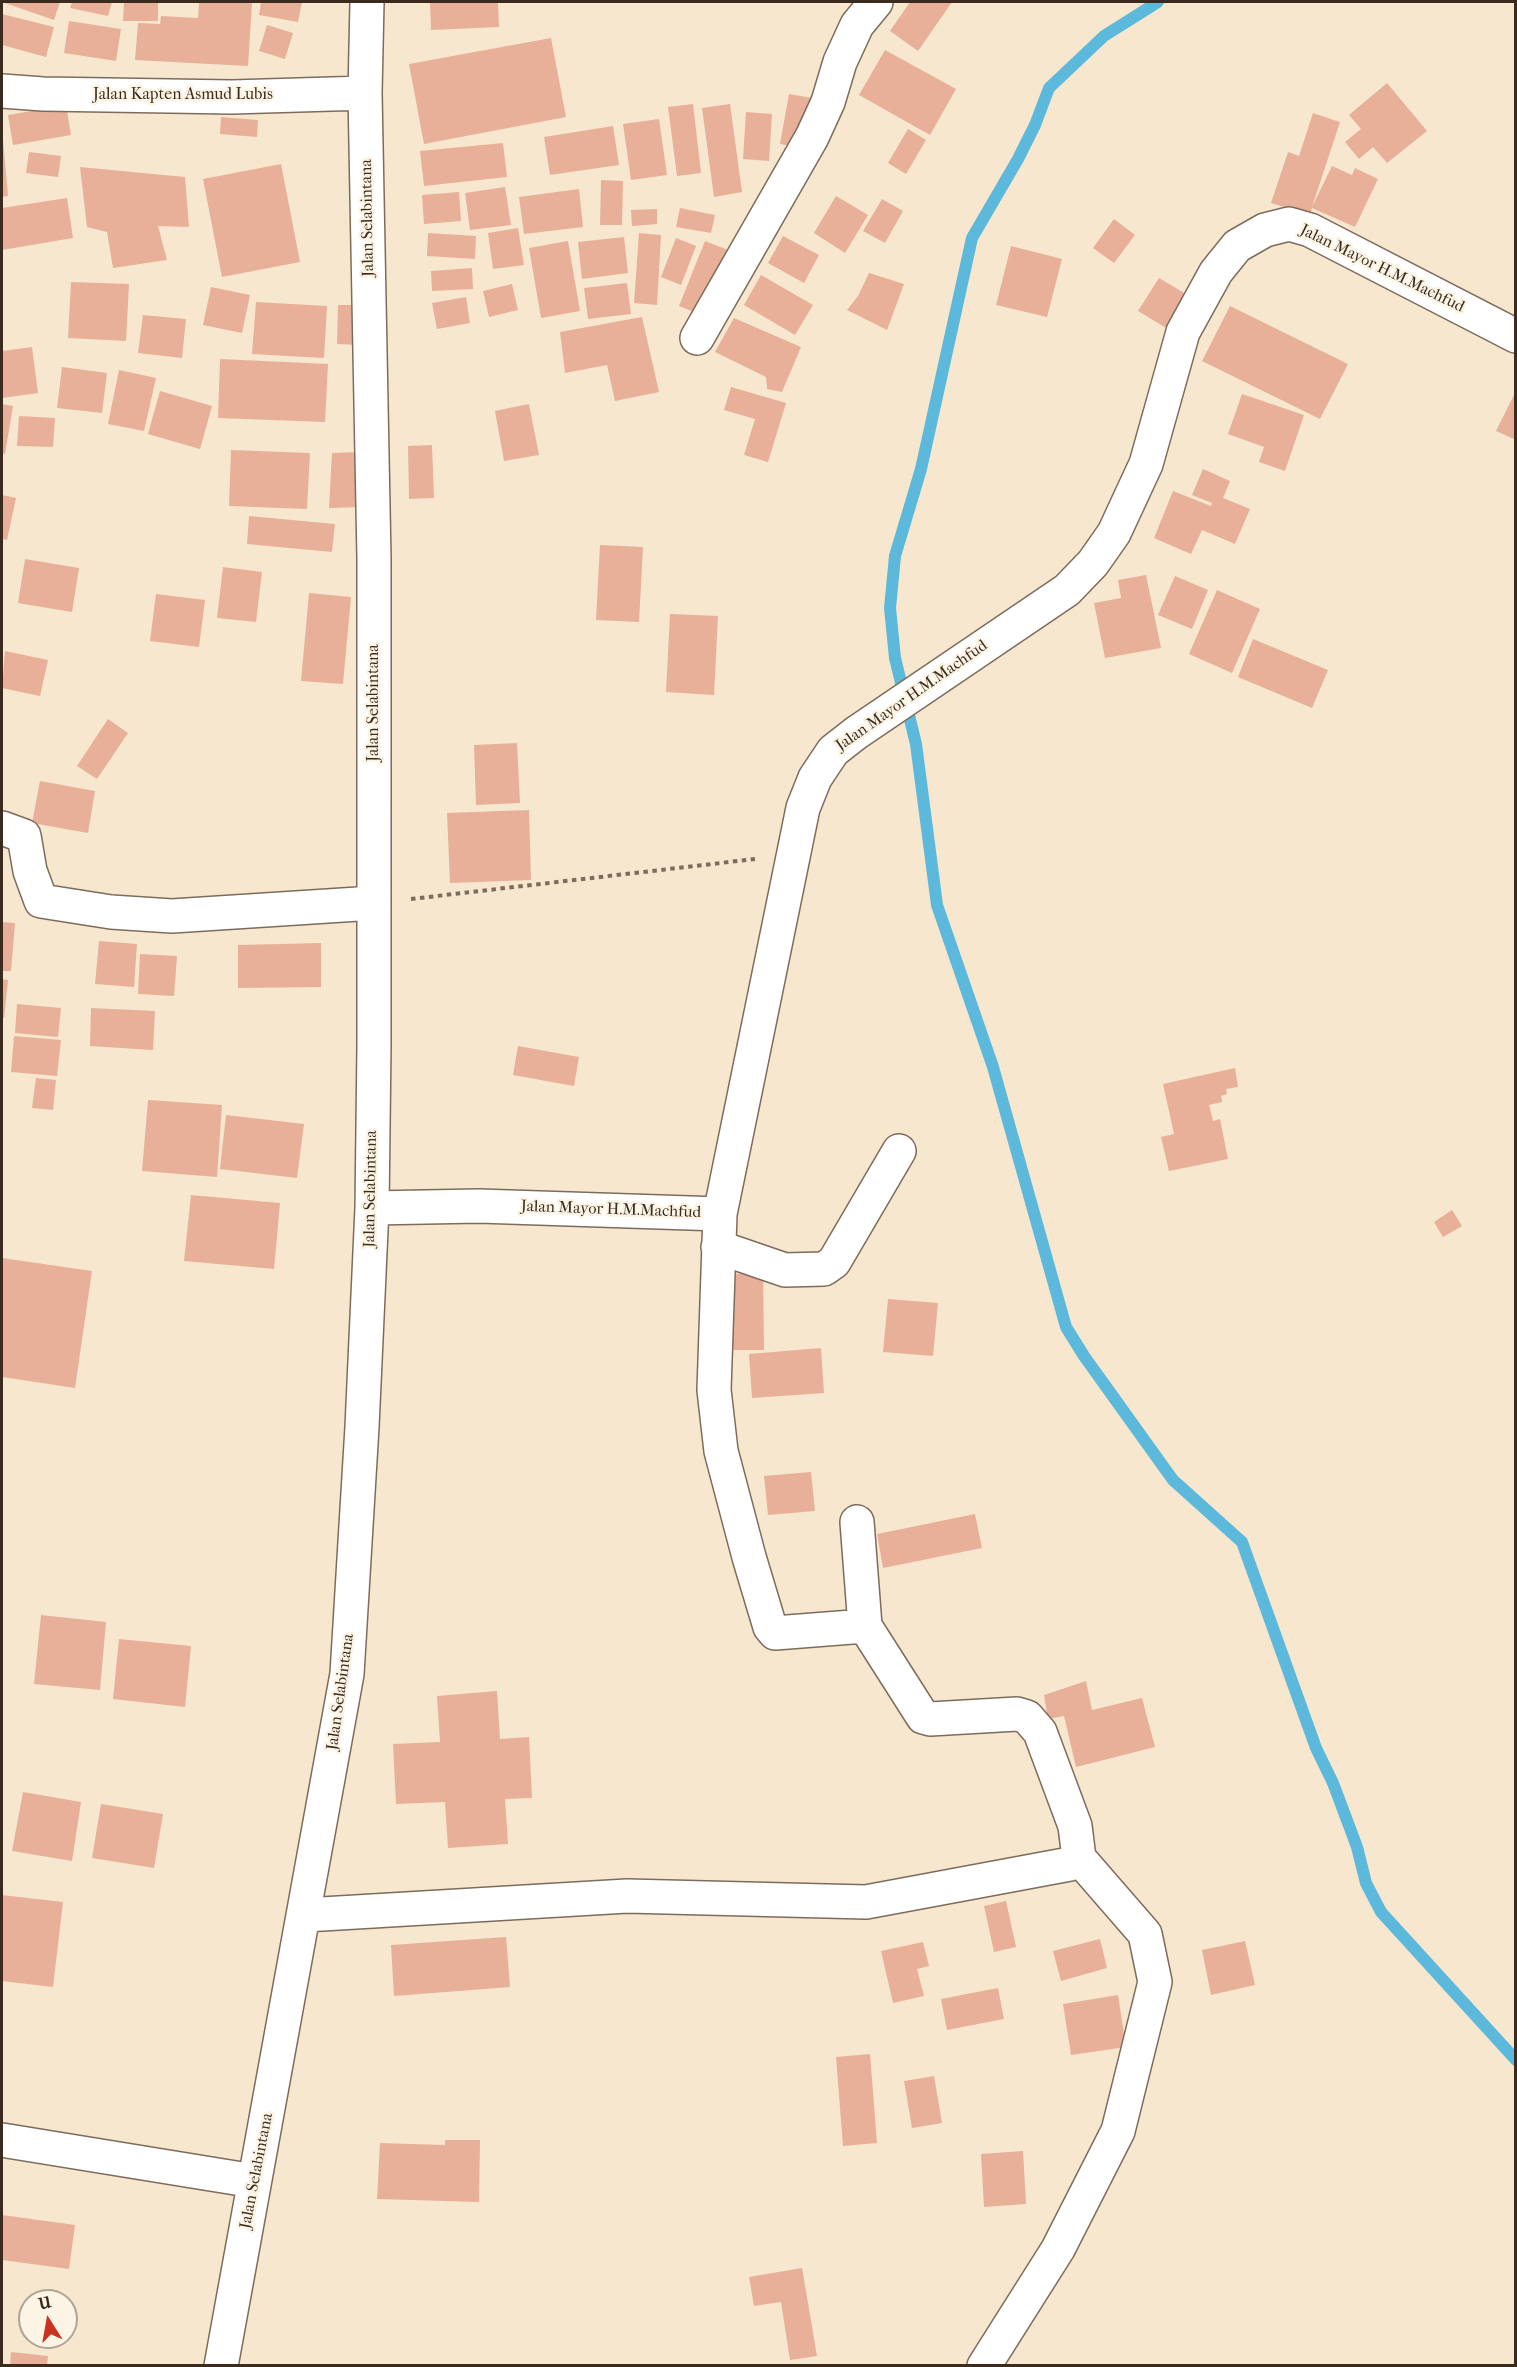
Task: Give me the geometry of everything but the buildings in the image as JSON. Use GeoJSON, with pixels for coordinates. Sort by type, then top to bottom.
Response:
{"type":"FeatureCollection","features":[{"type":"Feature","properties":{"kind":"street","name":"Jalan Selabintana"},"geometry":{"type":"LineString","coordinates":[[221,2366],[305,1915],[347,1674],[372,1208],[374,559],[366,93],[367,2]]}},
{"type":"Feature","properties":{"kind":"street"},"geometry":{"type":"LineString","coordinates":[[697,338],[812,137],[828,102],[840,62],[857,25],[876,2]]}},
{"type":"Feature","properties":{"kind":"street","name":"Jalan Kapten Asmud Lubis"},"geometry":{"type":"LineString","coordinates":[[2,91],[232,97],[366,93]]}},
{"type":"Feature","properties":{"kind":"street","name":"Jalan Mayor H.M.Machfud"},"geometry":{"type":"LineString","coordinates":[[372,1208],[479,1206],[720,1214],[803,808],[814,778],[833,752],[1067,590],[1093,563],[1114,533],[1146,464],[1183,332],[1216,272],[1237,246],[1265,230],[1289,224],[1310,230],[1515,336]]}},
{"type":"Feature","properties":{"kind":"street"},"geometry":{"type":"LineString","coordinates":[[2,828],[24,836],[30,871],[41,902],[111,912],[172,916],[374,903]]}},
{"type":"Feature","properties":{"kind":"street"},"geometry":{"type":"LineString","coordinates":[[718,1247],[785,1270],[824,1269],[834,1263],[899,1151]]}},
{"type":"Feature","properties":{"kind":"street"},"geometry":{"type":"LineString","coordinates":[[720,1214],[714,1379],[721,1450],[770,1627],[777,1634],[865,1626]]}},
{"type":"Feature","properties":{"kind":"street"},"geometry":{"type":"LineString","coordinates":[[857,1522],[865,1626],[923,1717],[930,1719],[1017,1714],[1028,1717],[1040,1732],[1075,1826],[1079,1858],[1145,1934],[1155,1982],[1118,2131],[1059,2249],[984,2366]]}},
{"type":"Feature","properties":{"kind":"street"},"geometry":{"type":"LineString","coordinates":[[305,1915],[627,1896],[866,1902],[1070,1864],[1079,1858]]}},
{"type":"Feature","properties":{"kind":"street"},"geometry":{"type":"LineString","coordinates":[[2,2139],[254,2181]]}},
{"type":"Feature","properties":{"kind":"path"},"geometry":{"type":"LineString","coordinates":[[374,903],[795,854]]}},
{"type":"Feature","properties":{"kind":"waterway"},"geometry":{"type":"LineString","coordinates":[[1158,2],[1104,36],[1049,88],[1035,125],[1018,159],[972,238],[921,469],[895,556],[890,608],[895,658],[916,744],[937,905],[993,1067],[1066,1327],[1084,1356],[1173,1480],[1242,1542],[1316,1748],[1333,1783],[1357,1847],[1366,1883],[1381,1912],[1516,2060]]}}]}
